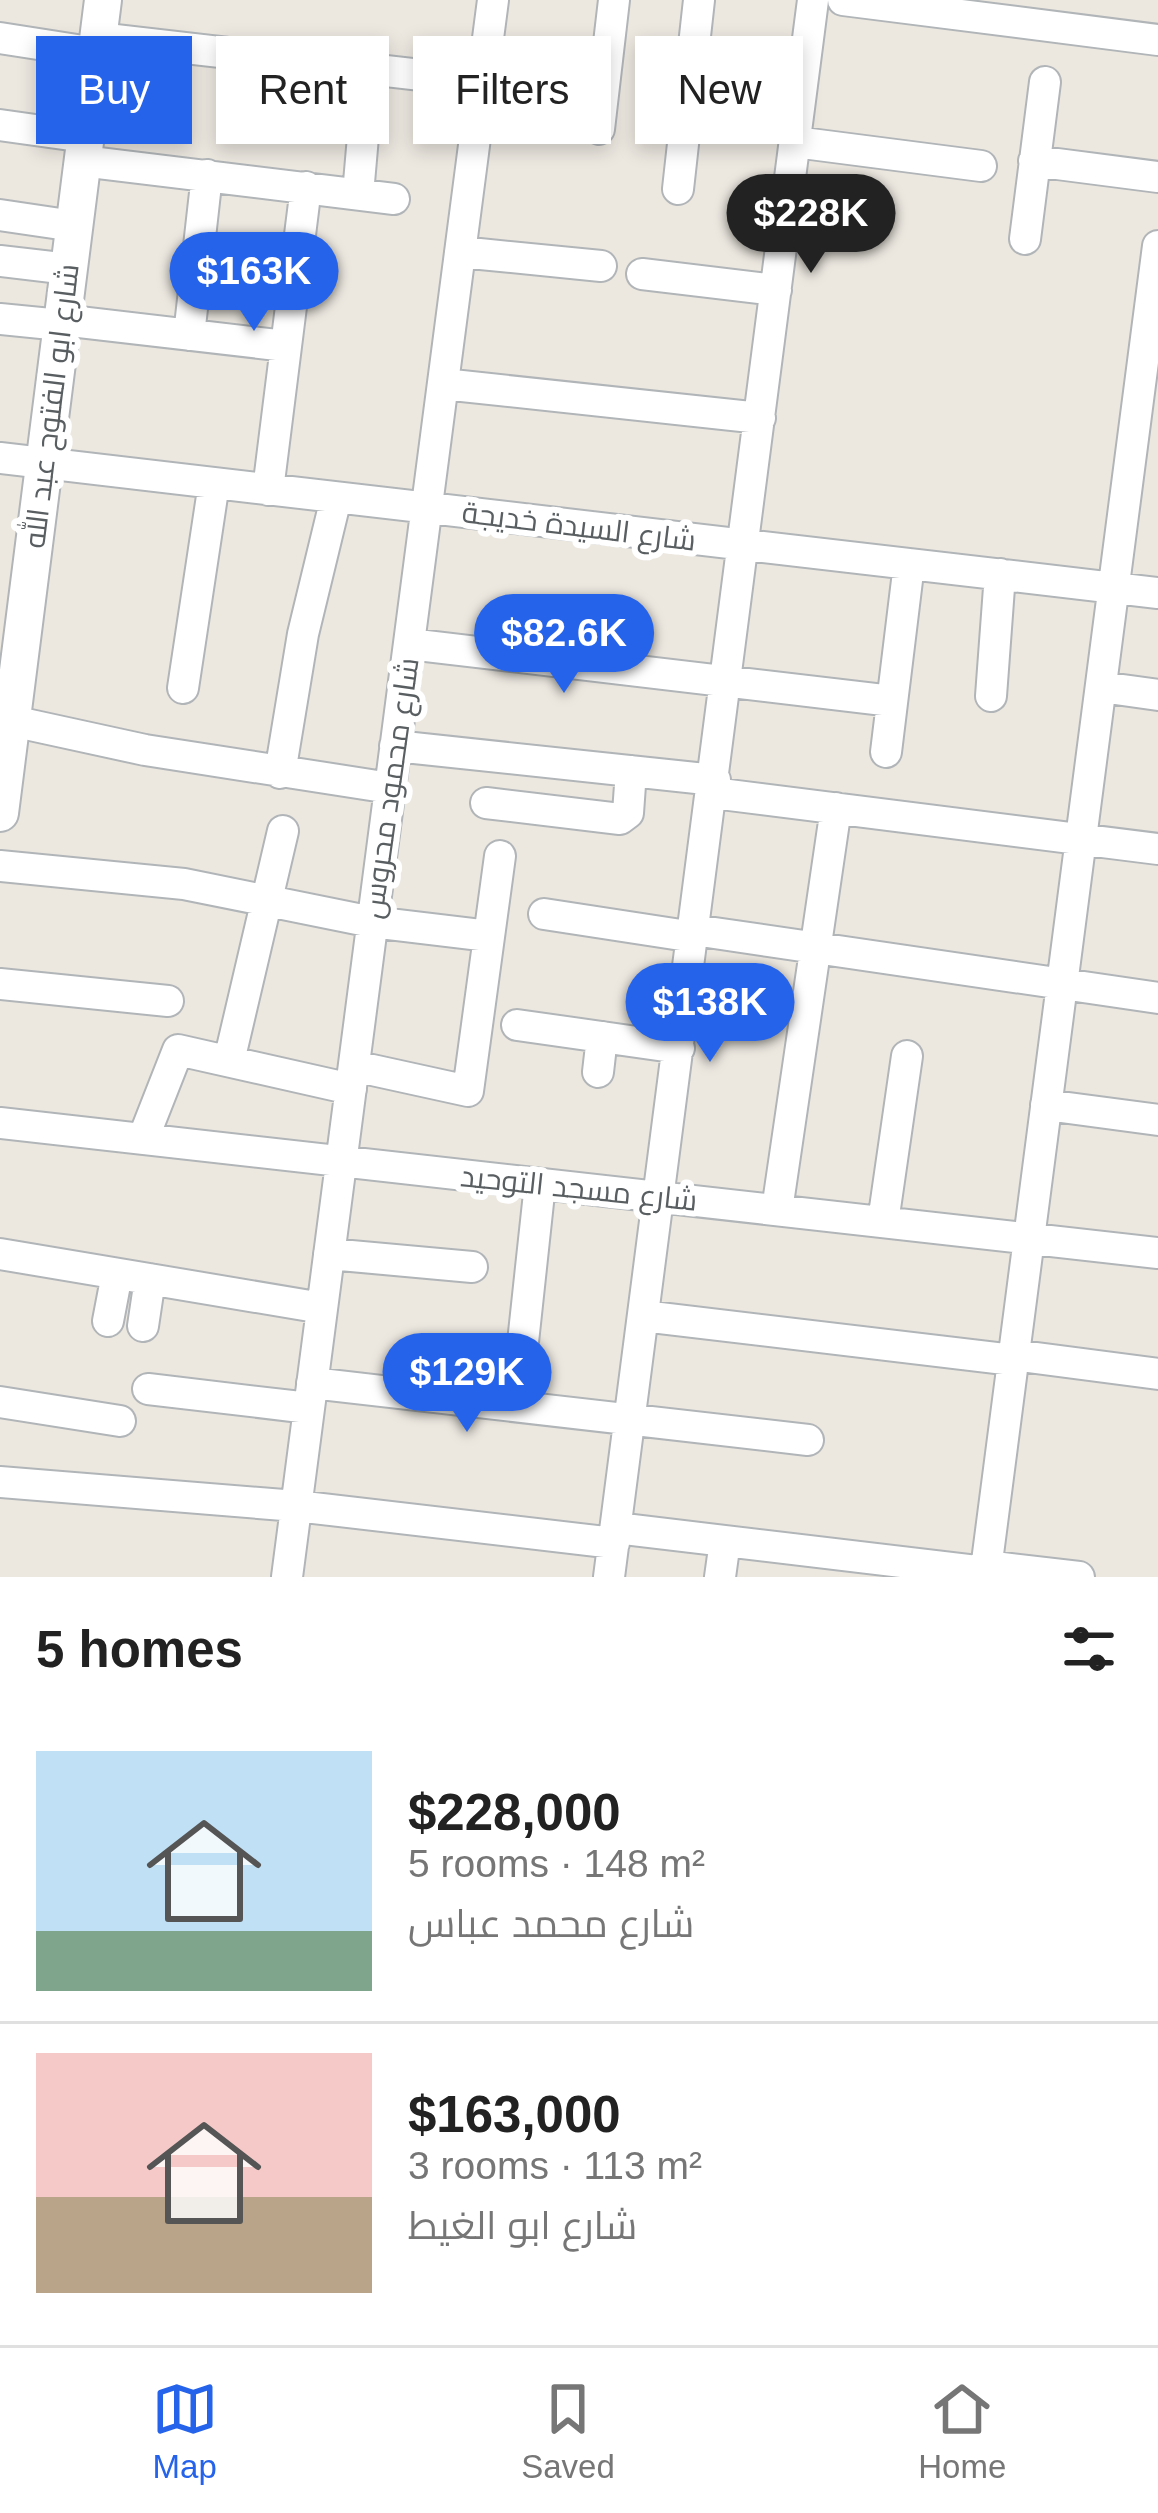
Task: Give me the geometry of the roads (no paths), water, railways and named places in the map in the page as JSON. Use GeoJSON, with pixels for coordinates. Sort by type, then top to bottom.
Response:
{"type":"FeatureCollection","features":[{"type":"Feature","properties":{"kind":"street","name":"شارع ابو الفتوح عبد الله"},"geometry":{"type":"LineString","coordinates":[[98,36],[103,0]]}},
{"type":"Feature","properties":{"kind":"street","name":"شارع محمود محروس"},"geometry":{"type":"LineString","coordinates":[[488,36],[493,0]]}},
{"type":"Feature","properties":{"kind":"street"},"geometry":{"type":"LineString","coordinates":[[610,36],[614,0]]}},
{"type":"Feature","properties":{"kind":"street"},"geometry":{"type":"LineString","coordinates":[[678,189],[700,0]]}},
{"type":"Feature","properties":{"kind":"street"},"geometry":{"type":"LineString","coordinates":[[803,82],[814,0]]}},
{"type":"Feature","properties":{"kind":"street"},"geometry":{"type":"LineString","coordinates":[[843,0],[1158,40]]}},
{"type":"Feature","properties":{"kind":"street"},"geometry":{"type":"LineString","coordinates":[[0,38],[36,41]]}},
{"type":"Feature","properties":{"kind":"street"},"geometry":{"type":"LineString","coordinates":[[192,54],[413,75]]}},
{"type":"Feature","properties":{"kind":"street"},"geometry":{"type":"LineString","coordinates":[[1024,239],[1045,82]]}},
{"type":"Feature","properties":{"kind":"street"},"geometry":{"type":"LineString","coordinates":[[0,125],[84,149],[207,175],[394,199]]}},
{"type":"Feature","properties":{"kind":"street"},"geometry":{"type":"LineString","coordinates":[[803,143],[981,166]]}},
{"type":"Feature","properties":{"kind":"street","name":"شارع ابو الفتوح عبد الله"},"geometry":{"type":"LineString","coordinates":[[0,812],[7,722],[85,144]]}},
{"type":"Feature","properties":{"kind":"street"},"geometry":{"type":"LineString","coordinates":[[358,194],[362,144]]}},
{"type":"Feature","properties":{"kind":"street","name":"شارع محمود محروس"},"geometry":{"type":"LineString","coordinates":[[287,1577],[474,144]]}},
{"type":"Feature","properties":{"kind":"street"},"geometry":{"type":"LineString","coordinates":[[609,1577],[795,144]]}},
{"type":"Feature","properties":{"kind":"street"},"geometry":{"type":"LineString","coordinates":[[1034,161],[1158,178]]}},
{"type":"Feature","properties":{"kind":"street"},"geometry":{"type":"LineString","coordinates":[[189,335],[207,175]]}},
{"type":"Feature","properties":{"kind":"street"},"geometry":{"type":"LineString","coordinates":[[268,490],[306,187]]}},
{"type":"Feature","properties":{"kind":"street"},"geometry":{"type":"LineString","coordinates":[[0,215],[74,226]]}},
{"type":"Feature","properties":{"kind":"street"},"geometry":{"type":"LineString","coordinates":[[985,1572],[1158,246]]}},
{"type":"Feature","properties":{"kind":"street"},"geometry":{"type":"LineString","coordinates":[[460,252],[601,266]]}},
{"type":"Feature","properties":{"kind":"street"},"geometry":{"type":"LineString","coordinates":[[0,261],[68,269]]}},
{"type":"Feature","properties":{"kind":"street"},"geometry":{"type":"LineString","coordinates":[[642,274],[776,290]]}},
{"type":"Feature","properties":{"kind":"street"},"geometry":{"type":"LineString","coordinates":[[0,319],[286,346]]}},
{"type":"Feature","properties":{"kind":"street"},"geometry":{"type":"LineString","coordinates":[[443,384],[760,418]]}},
{"type":"Feature","properties":{"kind":"street","name":"شارع السيدة خديجة"},"geometry":{"type":"LineString","coordinates":[[0,458],[1158,593]]}},
{"type":"Feature","properties":{"kind":"street"},"geometry":{"type":"LineString","coordinates":[[183,688],[214,483]]}},
{"type":"Feature","properties":{"kind":"street"},"geometry":{"type":"LineString","coordinates":[[280,773],[303,634],[336,498]]}},
{"type":"Feature","properties":{"kind":"street"},"geometry":{"type":"LineString","coordinates":[[886,752],[909,564]]}},
{"type":"Feature","properties":{"kind":"street"},"geometry":{"type":"LineString","coordinates":[[991,697],[1000,574]]}},
{"type":"Feature","properties":{"kind":"street"},"geometry":{"type":"LineString","coordinates":[[409,644],[892,701]]}},
{"type":"Feature","properties":{"kind":"street"},"geometry":{"type":"LineString","coordinates":[[1101,687],[1158,694]]}},
{"type":"Feature","properties":{"kind":"street"},"geometry":{"type":"LineString","coordinates":[[7,722],[280,773],[390,788]]}},
{"type":"Feature","properties":{"kind":"street"},"geometry":{"type":"LineString","coordinates":[[395,746],[632,771],[836,808],[1158,849]]}},
{"type":"Feature","properties":{"kind":"street"},"geometry":{"type":"LineString","coordinates":[[486,803],[620,819],[628,812],[632,771]]}},
{"type":"Feature","properties":{"kind":"street"},"geometry":{"type":"LineString","coordinates":[[776,1210],[836,808]]}},
{"type":"Feature","properties":{"kind":"street"},"geometry":{"type":"LineString","coordinates":[[229,1061],[283,831]]}},
{"type":"Feature","properties":{"kind":"street"},"geometry":{"type":"LineString","coordinates":[[142,1139],[172,1055],[178,1050],[229,1061],[468,1091],[500,856]]}},
{"type":"Feature","properties":{"kind":"street"},"geometry":{"type":"LineString","coordinates":[[0,866],[184,884],[372,922],[489,936]]}},
{"type":"Feature","properties":{"kind":"street"},"geometry":{"type":"LineString","coordinates":[[544,914],[1158,998]]}},
{"type":"Feature","properties":{"kind":"street"},"geometry":{"type":"LineString","coordinates":[[0,983],[168,1001]]}},
{"type":"Feature","properties":{"kind":"street"},"geometry":{"type":"LineString","coordinates":[[517,1025],[679,1048]]}},
{"type":"Feature","properties":{"kind":"street"},"geometry":{"type":"LineString","coordinates":[[598,1072],[602,1037]]}},
{"type":"Feature","properties":{"kind":"street"},"geometry":{"type":"LineString","coordinates":[[883,1222],[907,1056]]}},
{"type":"Feature","properties":{"kind":"street"},"geometry":{"type":"LineString","coordinates":[[1046,1105],[1158,1120]]}},
{"type":"Feature","properties":{"kind":"street","name":"شارع مسجد التوحيد"},"geometry":{"type":"LineString","coordinates":[[0,1123],[1158,1253]]}},
{"type":"Feature","properties":{"kind":"street"},"geometry":{"type":"LineString","coordinates":[[524,1342],[540,1184]]}},
{"type":"Feature","properties":{"kind":"street"},"geometry":{"type":"LineString","coordinates":[[0,1254],[322,1308]]}},
{"type":"Feature","properties":{"kind":"street"},"geometry":{"type":"LineString","coordinates":[[329,1254],[472,1268]]}},
{"type":"Feature","properties":{"kind":"street"},"geometry":{"type":"LineString","coordinates":[[108,1321],[117,1274]]}},
{"type":"Feature","properties":{"kind":"street"},"geometry":{"type":"LineString","coordinates":[[143,1326],[150,1280]]}},
{"type":"Feature","properties":{"kind":"street"},"geometry":{"type":"LineString","coordinates":[[643,1316],[1158,1374]]}},
{"type":"Feature","properties":{"kind":"street"},"geometry":{"type":"LineString","coordinates":[[148,1389],[310,1395],[630,1420],[808,1440]]}},
{"type":"Feature","properties":{"kind":"street"},"geometry":{"type":"LineString","coordinates":[[0,1402],[120,1421]]}},
{"type":"Feature","properties":{"kind":"street"},"geometry":{"type":"LineString","coordinates":[[0,1482],[615,1536],[725,1541],[985,1572],[1079,1577]]}},
{"type":"Feature","properties":{"kind":"street"},"geometry":{"type":"LineString","coordinates":[[720,1577],[725,1541]]}}]}
